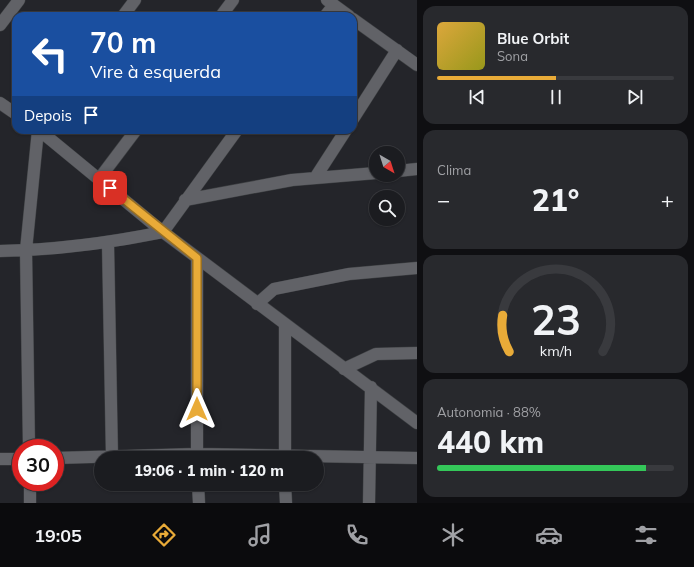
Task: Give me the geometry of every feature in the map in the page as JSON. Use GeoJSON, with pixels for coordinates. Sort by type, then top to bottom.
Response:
{"type":"FeatureCollection","features":[{"type":"Feature","properties":{"kind":"street"},"geometry":{"type":"LineString","coordinates":[[0,25],[19,0]]}},
{"type":"Feature","properties":{"kind":"street"},"geometry":{"type":"LineString","coordinates":[[126,12],[135,0]]}},
{"type":"Feature","properties":{"kind":"street"},"geometry":{"type":"LineString","coordinates":[[224,12],[233,0]]}},
{"type":"Feature","properties":{"kind":"street"},"geometry":{"type":"LineString","coordinates":[[327,12],[331,2],[345,12]]}},
{"type":"Feature","properties":{"kind":"street"},"geometry":{"type":"LineString","coordinates":[[357,22],[417,65]]}},
{"type":"Feature","properties":{"kind":"street"},"geometry":{"type":"LineString","coordinates":[[357,113],[397,50]]}},
{"type":"Feature","properties":{"kind":"street"},"geometry":{"type":"LineString","coordinates":[[0,104],[12,112]]}},
{"type":"Feature","properties":{"kind":"street"},"geometry":{"type":"LineString","coordinates":[[29,439],[26,250],[39,134]]}},
{"type":"Feature","properties":{"kind":"street"},"geometry":{"type":"LineString","coordinates":[[44,134],[163,232],[417,423]]}},
{"type":"Feature","properties":{"kind":"street"},"geometry":{"type":"LineString","coordinates":[[99,179],[133,134]]}},
{"type":"Feature","properties":{"kind":"street"},"geometry":{"type":"LineString","coordinates":[[0,251],[108,243],[163,232],[234,134]]}},
{"type":"Feature","properties":{"kind":"street"},"geometry":{"type":"LineString","coordinates":[[315,178],[343,134]]}},
{"type":"Feature","properties":{"kind":"street"},"geometry":{"type":"LineString","coordinates":[[405,170],[417,169]]}},
{"type":"Feature","properties":{"kind":"street"},"geometry":{"type":"LineString","coordinates":[[185,200],[292,180],[369,174]]}},
{"type":"Feature","properties":{"kind":"street"},"geometry":{"type":"LineString","coordinates":[[108,243],[112,451]]}},
{"type":"Feature","properties":{"kind":"street"},"geometry":{"type":"LineString","coordinates":[[197,258],[197,451]]}},
{"type":"Feature","properties":{"kind":"street"},"geometry":{"type":"LineString","coordinates":[[257,304],[274,290],[349,274],[417,268]]}},
{"type":"Feature","properties":{"kind":"street"},"geometry":{"type":"LineString","coordinates":[[285,325],[285,451]]}},
{"type":"Feature","properties":{"kind":"street"},"geometry":{"type":"LineString","coordinates":[[344,369],[376,354],[417,353]]}},
{"type":"Feature","properties":{"kind":"street"},"geometry":{"type":"LineString","coordinates":[[369,503],[371,388]]}},
{"type":"Feature","properties":{"kind":"street"},"geometry":{"type":"LineString","coordinates":[[64,458],[94,457]]}},
{"type":"Feature","properties":{"kind":"street"},"geometry":{"type":"LineString","coordinates":[[324,457],[417,458]]}},
{"type":"Feature","properties":{"kind":"street"},"geometry":{"type":"LineString","coordinates":[[0,459],[12,458]]}},
{"type":"Feature","properties":{"kind":"street"},"geometry":{"type":"LineString","coordinates":[[30,491],[30,503]]}},
{"type":"Feature","properties":{"kind":"street"},"geometry":{"type":"LineString","coordinates":[[198,491],[199,503]]}},
{"type":"Feature","properties":{"kind":"street"},"geometry":{"type":"LineString","coordinates":[[285,491],[286,503]]}},
{"type":"Feature","properties":{"kind":"route"},"geometry":{"type":"LineString","coordinates":[[110,188],[197,258],[197,409]]}}]}
